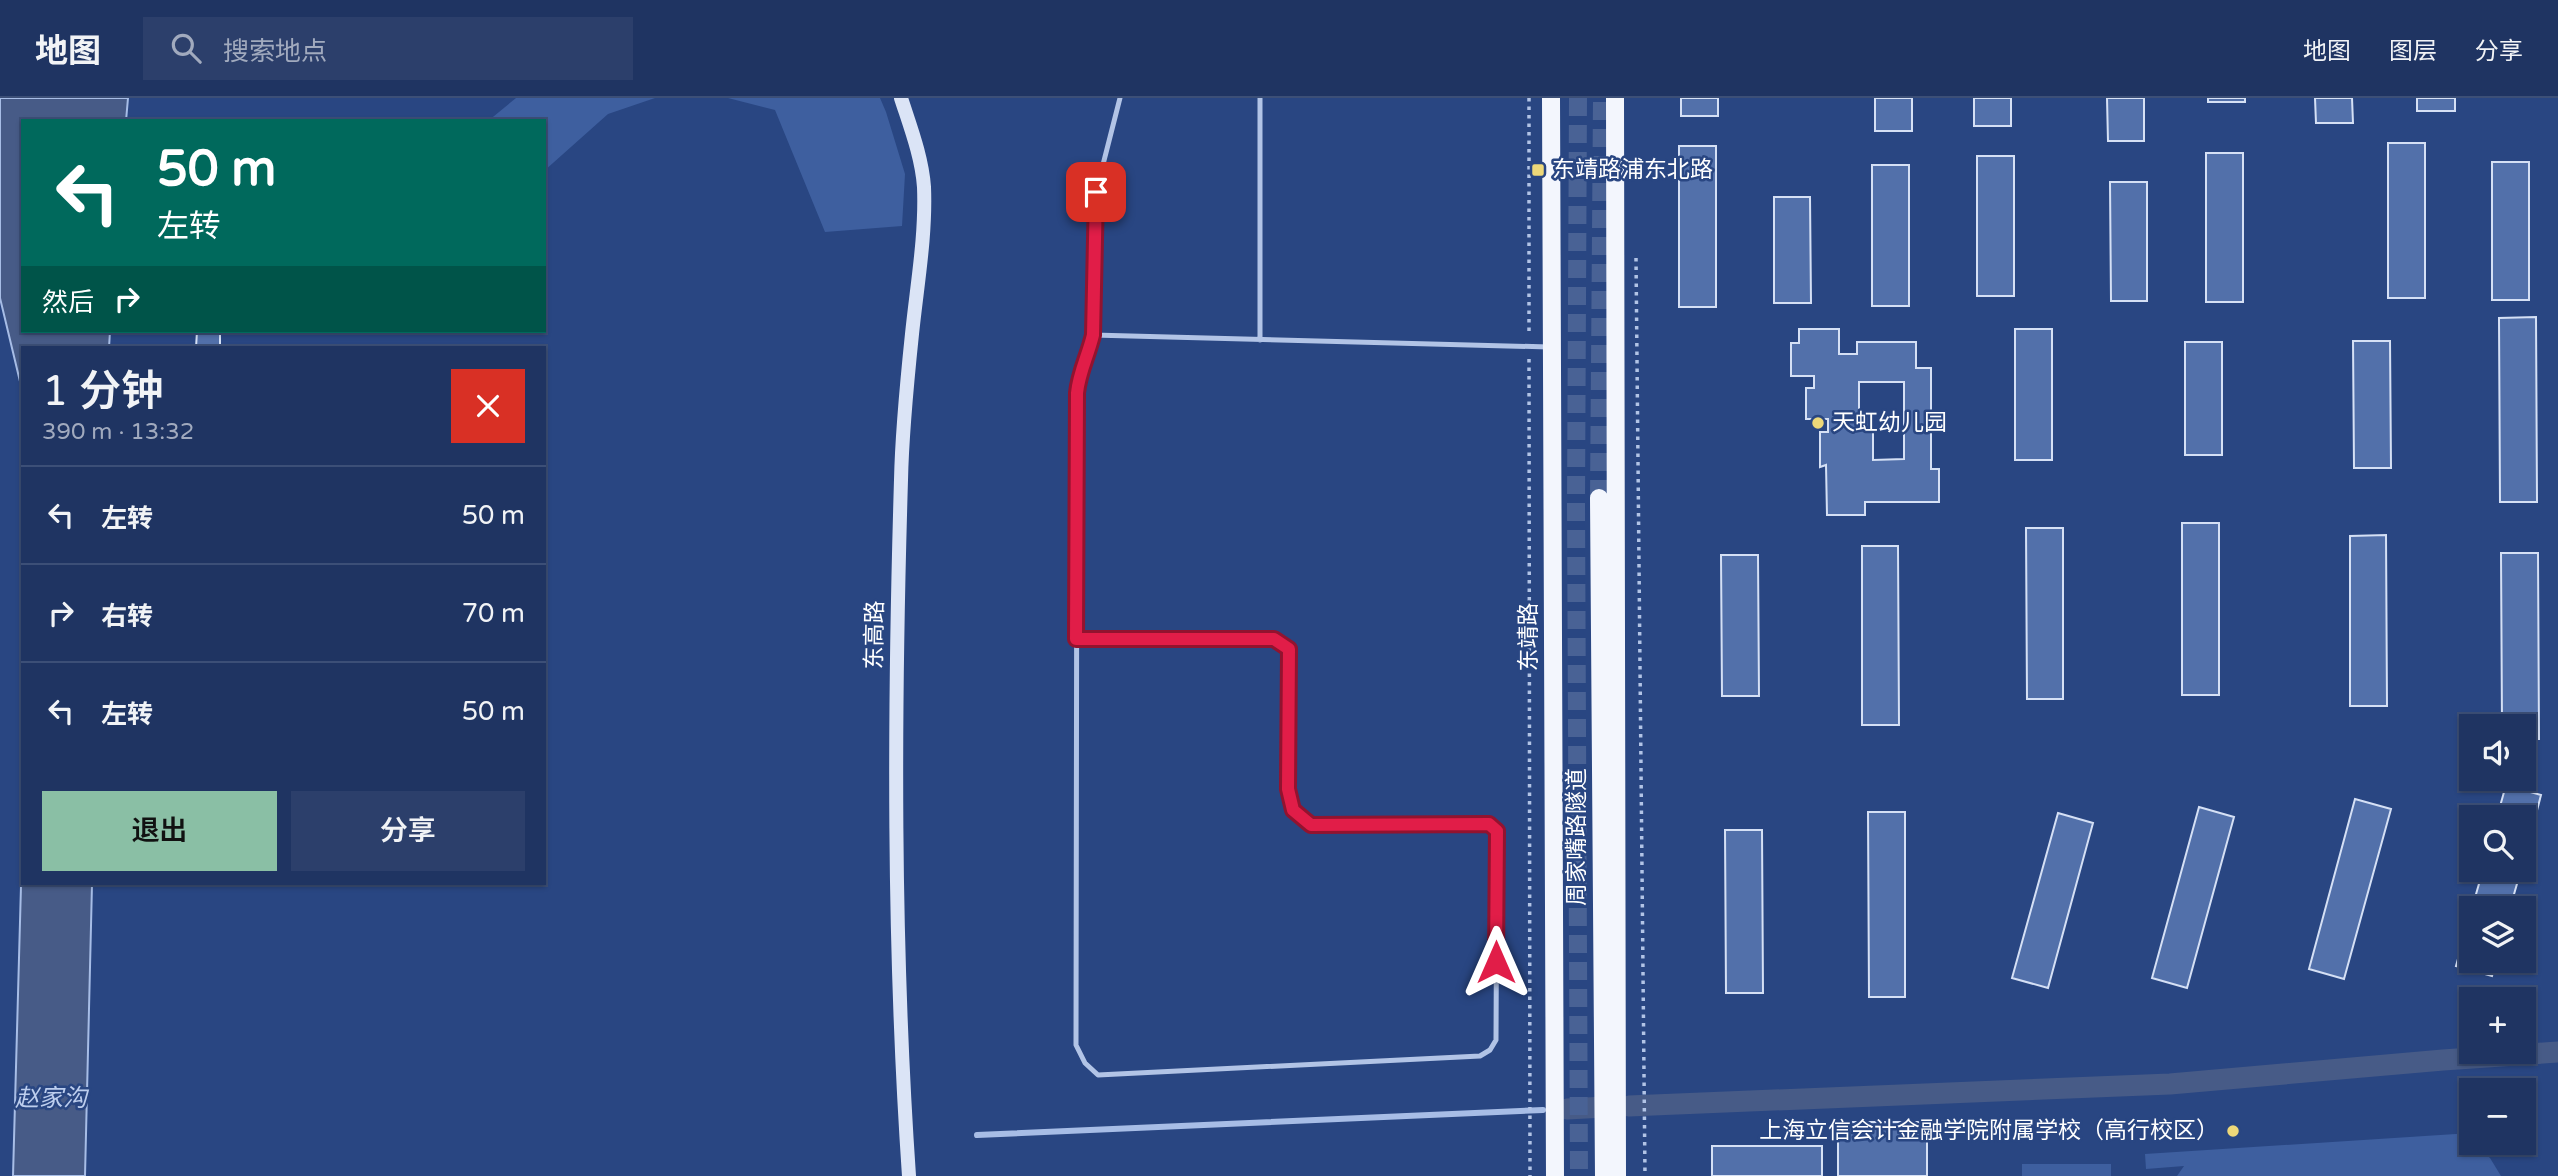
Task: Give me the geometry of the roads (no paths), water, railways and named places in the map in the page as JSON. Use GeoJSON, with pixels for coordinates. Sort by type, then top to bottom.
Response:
{"type":"FeatureCollection","features":[{"type":"Feature","properties":{"kind":"main road","name":"东靖路"},"geometry":{"type":"LineString","coordinates":[[1550,98],[1555,1176]]}},
{"type":"Feature","properties":{"kind":"main road"},"geometry":{"type":"LineString","coordinates":[[1615,98],[1617,1176]]}},
{"type":"Feature","properties":{"kind":"main road","name":"周家嘴路隧道"},"geometry":{"type":"LineString","coordinates":[[1599,498],[1604,1176]]}},
{"type":"Feature","properties":{"kind":"street","name":"东高路"},"geometry":{"type":"LineString","coordinates":[[901,98],[914,137],[924,186],[920,268],[901,476],[896,724],[899,975],[909,1176]]}},
{"type":"Feature","properties":{"kind":"lane"},"geometry":{"type":"LineString","coordinates":[[1076,639],[1274,639],[1289,649],[1288,789],[1293,810],[1311,825],[1489,824],[1497,831],[1496,1040],[1490,1050],[1480,1056],[1098,1075],[1085,1063],[1076,1045],[1076,639],[1077,393],[1079,373],[1088,355],[1093,335],[1096,192],[1120,98]]}},
{"type":"Feature","properties":{"kind":"lane"},"geometry":{"type":"LineString","coordinates":[[1260,98],[1260,340]]}},
{"type":"Feature","properties":{"kind":"lane"},"geometry":{"type":"LineString","coordinates":[[1093,335],[1552,347]]}},
{"type":"Feature","properties":{"kind":"water"},"geometry":{"type":"Polygon","coordinates":[[[0,98],[128,98],[126,119],[21,119],[21,333],[110,333],[109,346],[21,346],[21,386],[0,298],[0,98]]]}},
{"type":"Feature","properties":{"kind":"water","name":"赵家沟"},"geometry":{"type":"Polygon","coordinates":[[[21,885],[92,885],[85,1176],[13,1176],[21,885]]]}},
{"type":"Feature","properties":{"kind":"waterway"},"geometry":{"type":"LineString","coordinates":[[1629,1106],[2170,1084],[2558,1052]]}},
{"type":"Feature","properties":{"kind":"waterway"},"geometry":{"type":"LineString","coordinates":[[1567,1109],[1605,1107]]}},
{"type":"Feature","properties":{"kind":"waterway"},"geometry":{"type":"LineString","coordinates":[[977,1135],[1543,1110]]}},
{"type":"Feature","properties":{"kind":"tunnel"},"geometry":{"type":"LineString","coordinates":[[1578,98],[1576,503],[1579,1176]]}},
{"type":"Feature","properties":{"kind":"tunnel"},"geometry":{"type":"LineString","coordinates":[[1599,498],[1602,98]]}},
{"type":"Feature","properties":{"kind":"place","name":"东靖路浦东北路"},"geometry":{"type":"Point","coordinates":[1538,170]}},
{"type":"Feature","properties":{"kind":"place","name":"天虹幼儿园"},"geometry":{"type":"Point","coordinates":[1818,423]}},
{"type":"Feature","properties":{"kind":"place","name":"上海立信会计金融学院附属学校（高行校区）"},"geometry":{"type":"Point","coordinates":[2233,1131]}}]}
